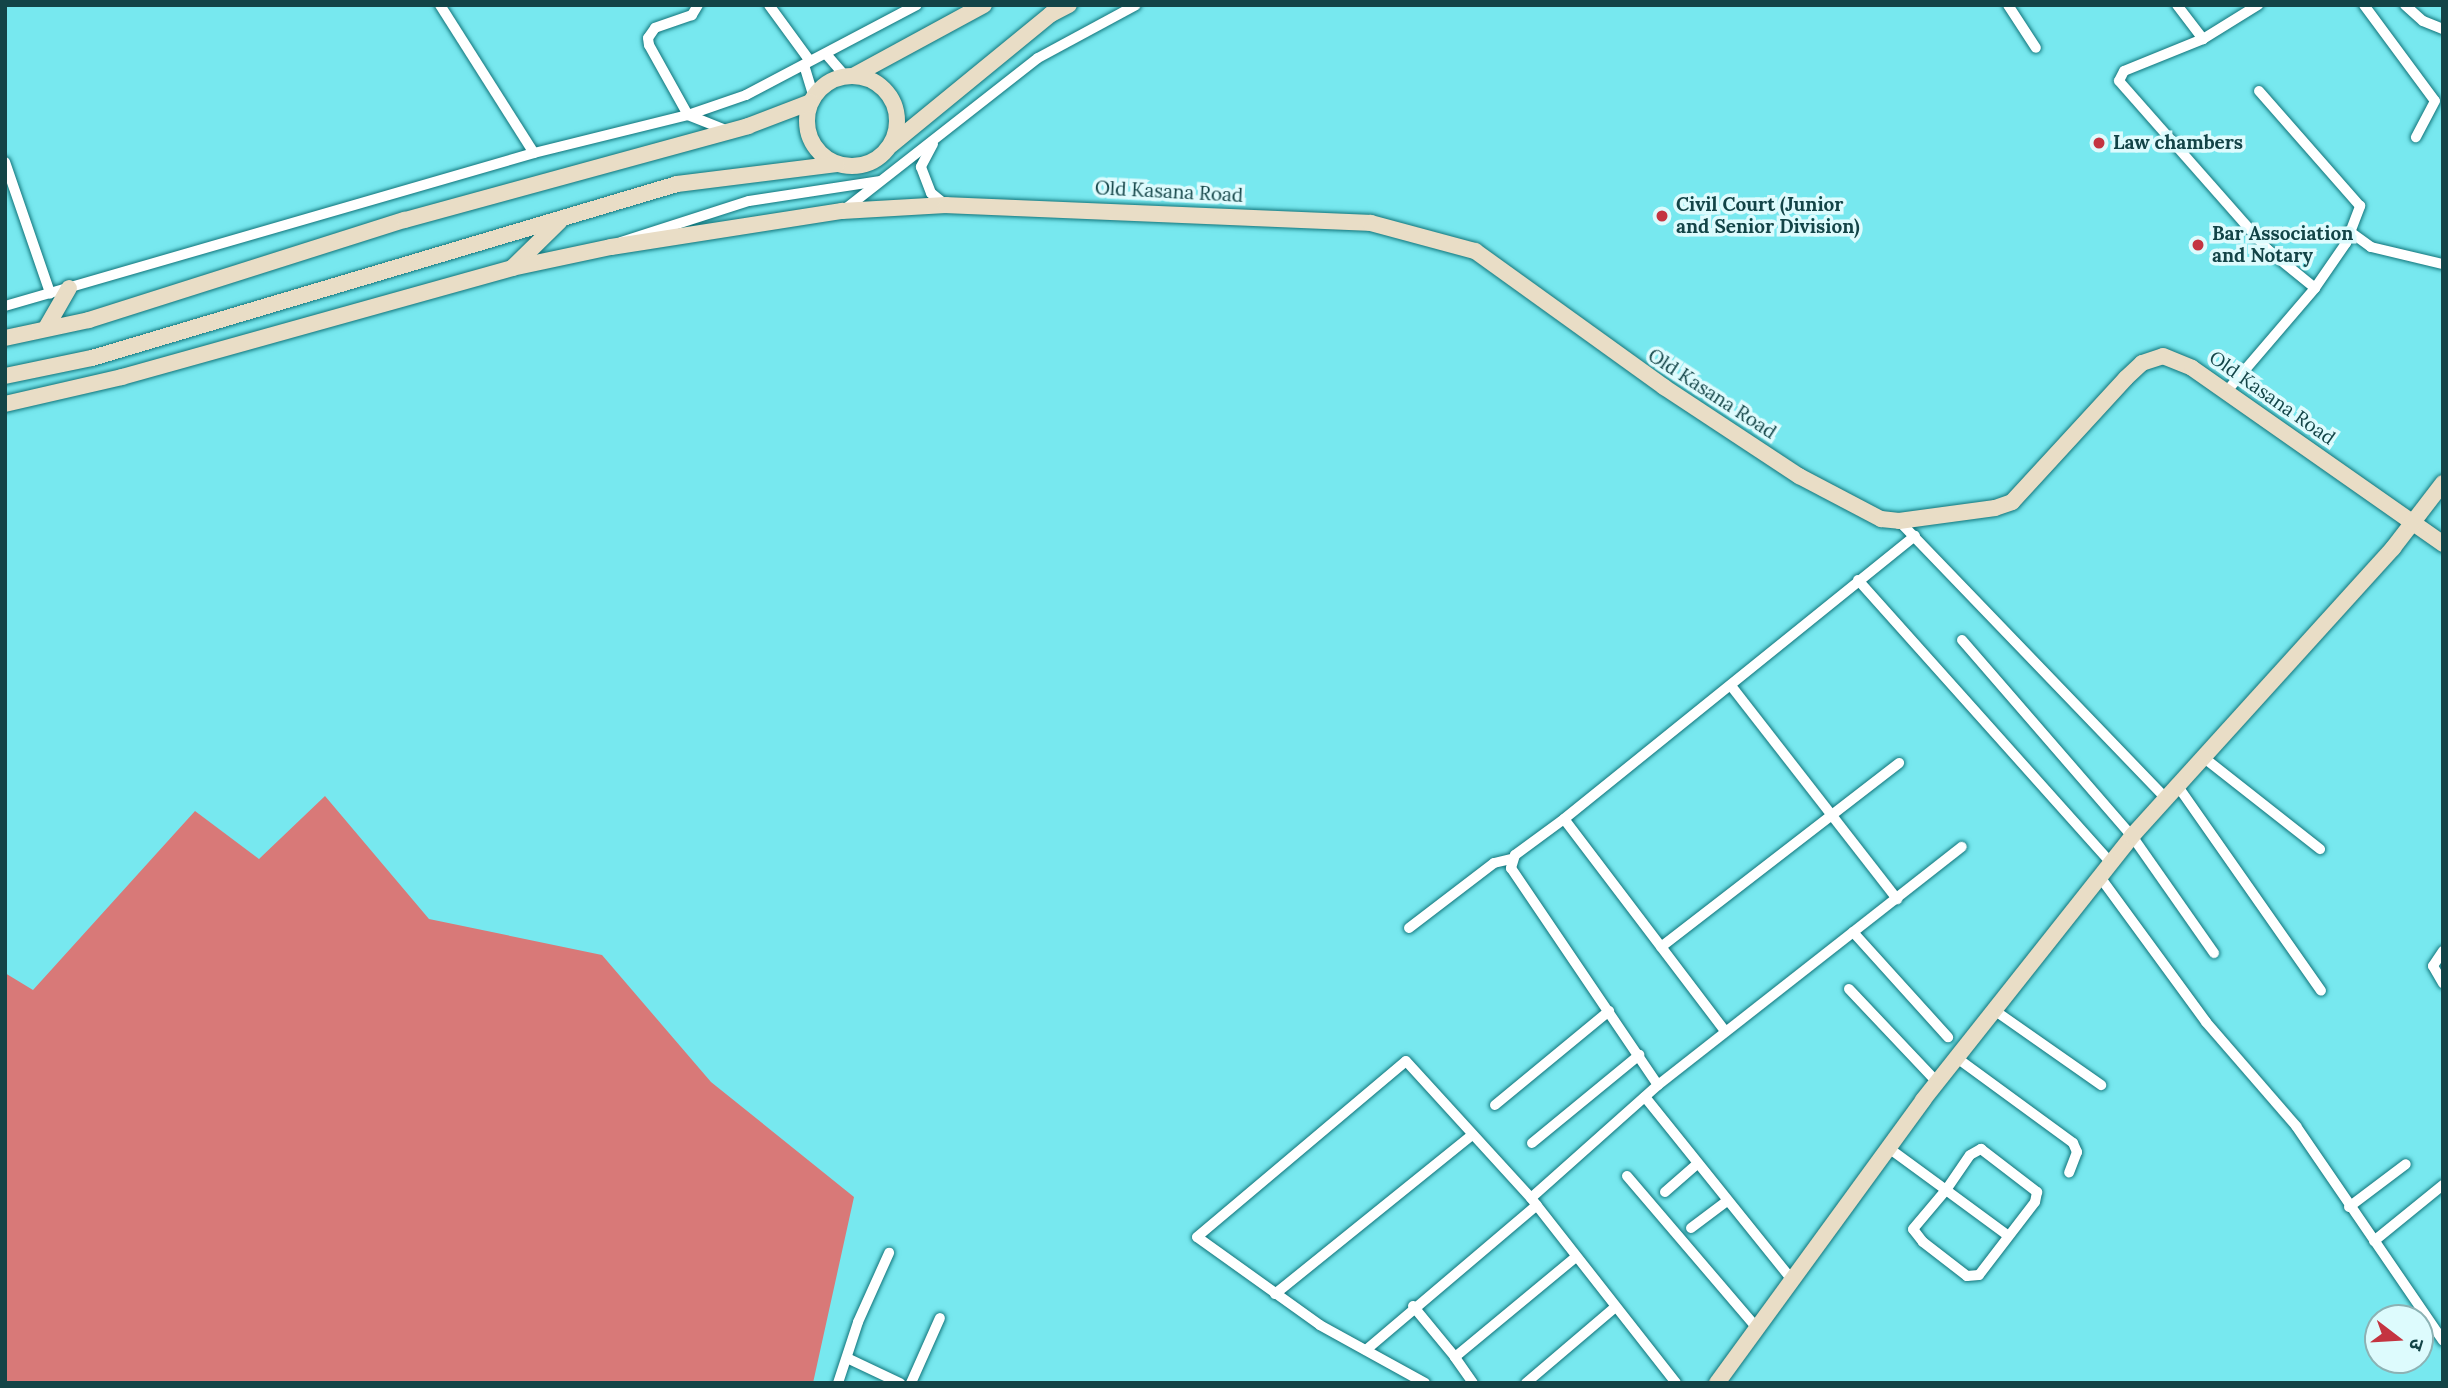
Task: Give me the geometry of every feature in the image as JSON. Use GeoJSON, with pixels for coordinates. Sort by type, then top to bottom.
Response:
{"type":"FeatureCollection","features":[{"type":"Feature","properties":{"kind":"street"},"geometry":{"type":"LineString","coordinates":[[440,5],[534,153]]}},
{"type":"Feature","properties":{"kind":"street"},"geometry":{"type":"LineString","coordinates":[[698,5],[692,15],[655,28],[648,38],[688,115],[728,131]]}},
{"type":"Feature","properties":{"kind":"street"},"geometry":{"type":"LineString","coordinates":[[769,5],[807,63],[813,99]]}},
{"type":"Feature","properties":{"kind":"street"},"geometry":{"type":"LineString","coordinates":[[5,306],[534,153],[688,115],[746,95],[917,5]]}},
{"type":"Feature","properties":{"kind":"street"},"geometry":{"type":"LineString","coordinates":[[837,164],[825,158],[810,139],[807,120],[813,99],[827,83],[849,76],[984,5]]}},
{"type":"Feature","properties":{"kind":"street"},"geometry":{"type":"LineString","coordinates":[[5,376],[92,358],[677,184],[874,161],[1051,14],[1069,5]]}},
{"type":"Feature","properties":{"kind":"street"},"geometry":{"type":"LineString","coordinates":[[842,211],[1038,58],[1136,5]]}},
{"type":"Feature","properties":{"kind":"street"},"geometry":{"type":"LineString","coordinates":[[2008,5],[2036,48]]}},
{"type":"Feature","properties":{"kind":"street"},"geometry":{"type":"LineString","coordinates":[[2177,5],[2203,39]]}},
{"type":"Feature","properties":{"kind":"street"},"geometry":{"type":"LineString","coordinates":[[2258,5],[2203,39],[2124,71],[2119,81],[2267,249],[2315,288]]}},
{"type":"Feature","properties":{"kind":"street"},"geometry":{"type":"LineString","coordinates":[[2364,5],[2435,101],[2416,137]]}},
{"type":"Feature","properties":{"kind":"street"},"geometry":{"type":"LineString","coordinates":[[2404,5],[2441,27]]}},
{"type":"Feature","properties":{"kind":"street"},"geometry":{"type":"LineString","coordinates":[[826,54],[849,76],[876,82],[892,97],[898,118],[891,145]]}},
{"type":"Feature","properties":{"kind":"street"},"geometry":{"type":"LineString","coordinates":[[2226,392],[2315,288],[2346,243],[2360,202],[2322,166],[2259,91]]}},
{"type":"Feature","properties":{"kind":"street"},"geometry":{"type":"LineString","coordinates":[[5,338],[89,320],[405,220],[728,131],[813,99]]}},
{"type":"Feature","properties":{"kind":"street"},"geometry":{"type":"LineString","coordinates":[[942,134],[921,167],[931,193],[946,205]]}},
{"type":"Feature","properties":{"kind":"street"},"geometry":{"type":"LineString","coordinates":[[5,162],[50,293]]}},
{"type":"Feature","properties":{"kind":"street"},"geometry":{"type":"LineString","coordinates":[[611,247],[641,233],[749,201],[880,181]]}},
{"type":"Feature","properties":{"kind":"street","name":"Old Kasana Road"},"geometry":{"type":"LineString","coordinates":[[5,404],[122,377],[512,268],[611,247],[842,211],[862,212],[946,205],[1371,223],[1460,244],[1537,293],[1627,363],[1799,476],[1854,508],[1899,521],[1994,508],[2012,502],[2126,378],[2157,356],[2184,363],[2443,544]]}},
{"type":"Feature","properties":{"kind":"street"},"geometry":{"type":"LineString","coordinates":[[512,268],[566,216]]}},
{"type":"Feature","properties":{"kind":"street"},"geometry":{"type":"LineString","coordinates":[[2349,231],[2371,247],[2443,264]]}},
{"type":"Feature","properties":{"kind":"street"},"geometry":{"type":"LineString","coordinates":[[46,328],[69,288]]}},
{"type":"Feature","properties":{"kind":"street"},"geometry":{"type":"LineString","coordinates":[[1717,1383],[1937,1082],[2110,863],[2171,791],[2414,523],[2443,484]]}},
{"type":"Feature","properties":{"kind":"street"},"geometry":{"type":"LineString","coordinates":[[1899,521],[2171,791],[2321,991]]}},
{"type":"Feature","properties":{"kind":"street"},"geometry":{"type":"LineString","coordinates":[[1409,928],[1494,863],[1511,859],[1564,819],[1915,536]]}},
{"type":"Feature","properties":{"kind":"street"},"geometry":{"type":"LineString","coordinates":[[1858,580],[2110,863]]}},
{"type":"Feature","properties":{"kind":"street"},"geometry":{"type":"LineString","coordinates":[[1962,640],[2132,836],[2214,953]]}},
{"type":"Feature","properties":{"kind":"street"},"geometry":{"type":"LineString","coordinates":[[1731,687],[1897,899]]}},
{"type":"Feature","properties":{"kind":"street"},"geometry":{"type":"LineString","coordinates":[[2203,757],[2320,849]]}},
{"type":"Feature","properties":{"kind":"street"},"geometry":{"type":"LineString","coordinates":[[1661,947],[1833,818],[1899,763]]}},
{"type":"Feature","properties":{"kind":"street"},"geometry":{"type":"LineString","coordinates":[[1564,819],[1726,1031]]}},
{"type":"Feature","properties":{"kind":"street"},"geometry":{"type":"LineString","coordinates":[[1366,1350],[1534,1201],[1658,1085],[1962,847]]}},
{"type":"Feature","properties":{"kind":"street"},"geometry":{"type":"LineString","coordinates":[[1511,859],[1514,872],[1658,1085]]}},
{"type":"Feature","properties":{"kind":"street"},"geometry":{"type":"LineString","coordinates":[[2100,877],[2206,1023],[2296,1126],[2443,1341]]}},
{"type":"Feature","properties":{"kind":"street"},"geometry":{"type":"LineString","coordinates":[[1853,932],[1948,1037]]}},
{"type":"Feature","properties":{"kind":"street"},"geometry":{"type":"LineString","coordinates":[[2443,951],[2433,966],[2443,983]]}},
{"type":"Feature","properties":{"kind":"street"},"geometry":{"type":"LineString","coordinates":[[1849,989],[1937,1082]]}},
{"type":"Feature","properties":{"kind":"street"},"geometry":{"type":"LineString","coordinates":[[1994,1010],[2101,1086]]}},
{"type":"Feature","properties":{"kind":"street"},"geometry":{"type":"LineString","coordinates":[[1495,1105],[1609,1011]]}},
{"type":"Feature","properties":{"kind":"street"},"geometry":{"type":"LineString","coordinates":[[1532,1143],[1639,1055]]}},
{"type":"Feature","properties":{"kind":"street"},"geometry":{"type":"LineString","coordinates":[[1957,1058],[2073,1143],[2077,1152],[2069,1173]]}},
{"type":"Feature","properties":{"kind":"street"},"geometry":{"type":"LineString","coordinates":[[1425,1383],[1275,1294],[1197,1237],[1406,1061],[1534,1201],[1614,1308],[1676,1383]]}},
{"type":"Feature","properties":{"kind":"street"},"geometry":{"type":"LineString","coordinates":[[1645,1097],[1791,1280]]}},
{"type":"Feature","properties":{"kind":"street"},"geometry":{"type":"LineString","coordinates":[[1275,1294],[1472,1135]]}},
{"type":"Feature","properties":{"kind":"street"},"geometry":{"type":"LineString","coordinates":[[1890,1149],[2007,1235]]}},
{"type":"Feature","properties":{"kind":"street"},"geometry":{"type":"LineString","coordinates":[[1973,1151],[1986,1151],[2037,1192],[2035,1202],[2007,1235],[1979,1275],[1967,1276],[1923,1242],[1913,1230],[1946,1190],[1973,1151]]}},
{"type":"Feature","properties":{"kind":"street"},"geometry":{"type":"LineString","coordinates":[[1665,1192],[1697,1164]]}},
{"type":"Feature","properties":{"kind":"street"},"geometry":{"type":"LineString","coordinates":[[2349,1207],[2406,1164]]}},
{"type":"Feature","properties":{"kind":"street"},"geometry":{"type":"LineString","coordinates":[[1627,1177],[1757,1328]]}},
{"type":"Feature","properties":{"kind":"street"},"geometry":{"type":"LineString","coordinates":[[2374,1241],[2443,1185]]}},
{"type":"Feature","properties":{"kind":"street"},"geometry":{"type":"LineString","coordinates":[[1691,1228],[1727,1202]]}},
{"type":"Feature","properties":{"kind":"street"},"geometry":{"type":"LineString","coordinates":[[838,1383],[858,1322],[889,1253]]}},
{"type":"Feature","properties":{"kind":"street"},"geometry":{"type":"LineString","coordinates":[[1455,1357],[1576,1257]]}},
{"type":"Feature","properties":{"kind":"street"},"geometry":{"type":"LineString","coordinates":[[1413,1306],[1473,1383]]}},
{"type":"Feature","properties":{"kind":"street"},"geometry":{"type":"LineString","coordinates":[[1526,1383],[1614,1308]]}},
{"type":"Feature","properties":{"kind":"street"},"geometry":{"type":"LineString","coordinates":[[911,1383],[940,1318]]}},
{"type":"Feature","properties":{"kind":"street"},"geometry":{"type":"LineString","coordinates":[[847,1358],[900,1383]]}},
{"type":"Feature","properties":{"kind":"shaded area"},"geometry":{"type":"Polygon","coordinates":[[[325,796],[429,919],[602,955],[711,1082],[854,1197],[813,1383],[5,1383],[5,973],[33,990],[195,811],[259,859],[325,796]]]}},
{"type":"Feature","properties":{"kind":"place","name":"Law chambers"},"geometry":{"type":"Point","coordinates":[2099,143]}},
{"type":"Feature","properties":{"kind":"place","name":"Civil Court (Junior and Senior Division)"},"geometry":{"type":"Point","coordinates":[1662,216]}},
{"type":"Feature","properties":{"kind":"place","name":"Bar Association and Notary"},"geometry":{"type":"Point","coordinates":[2198,245]}}]}
